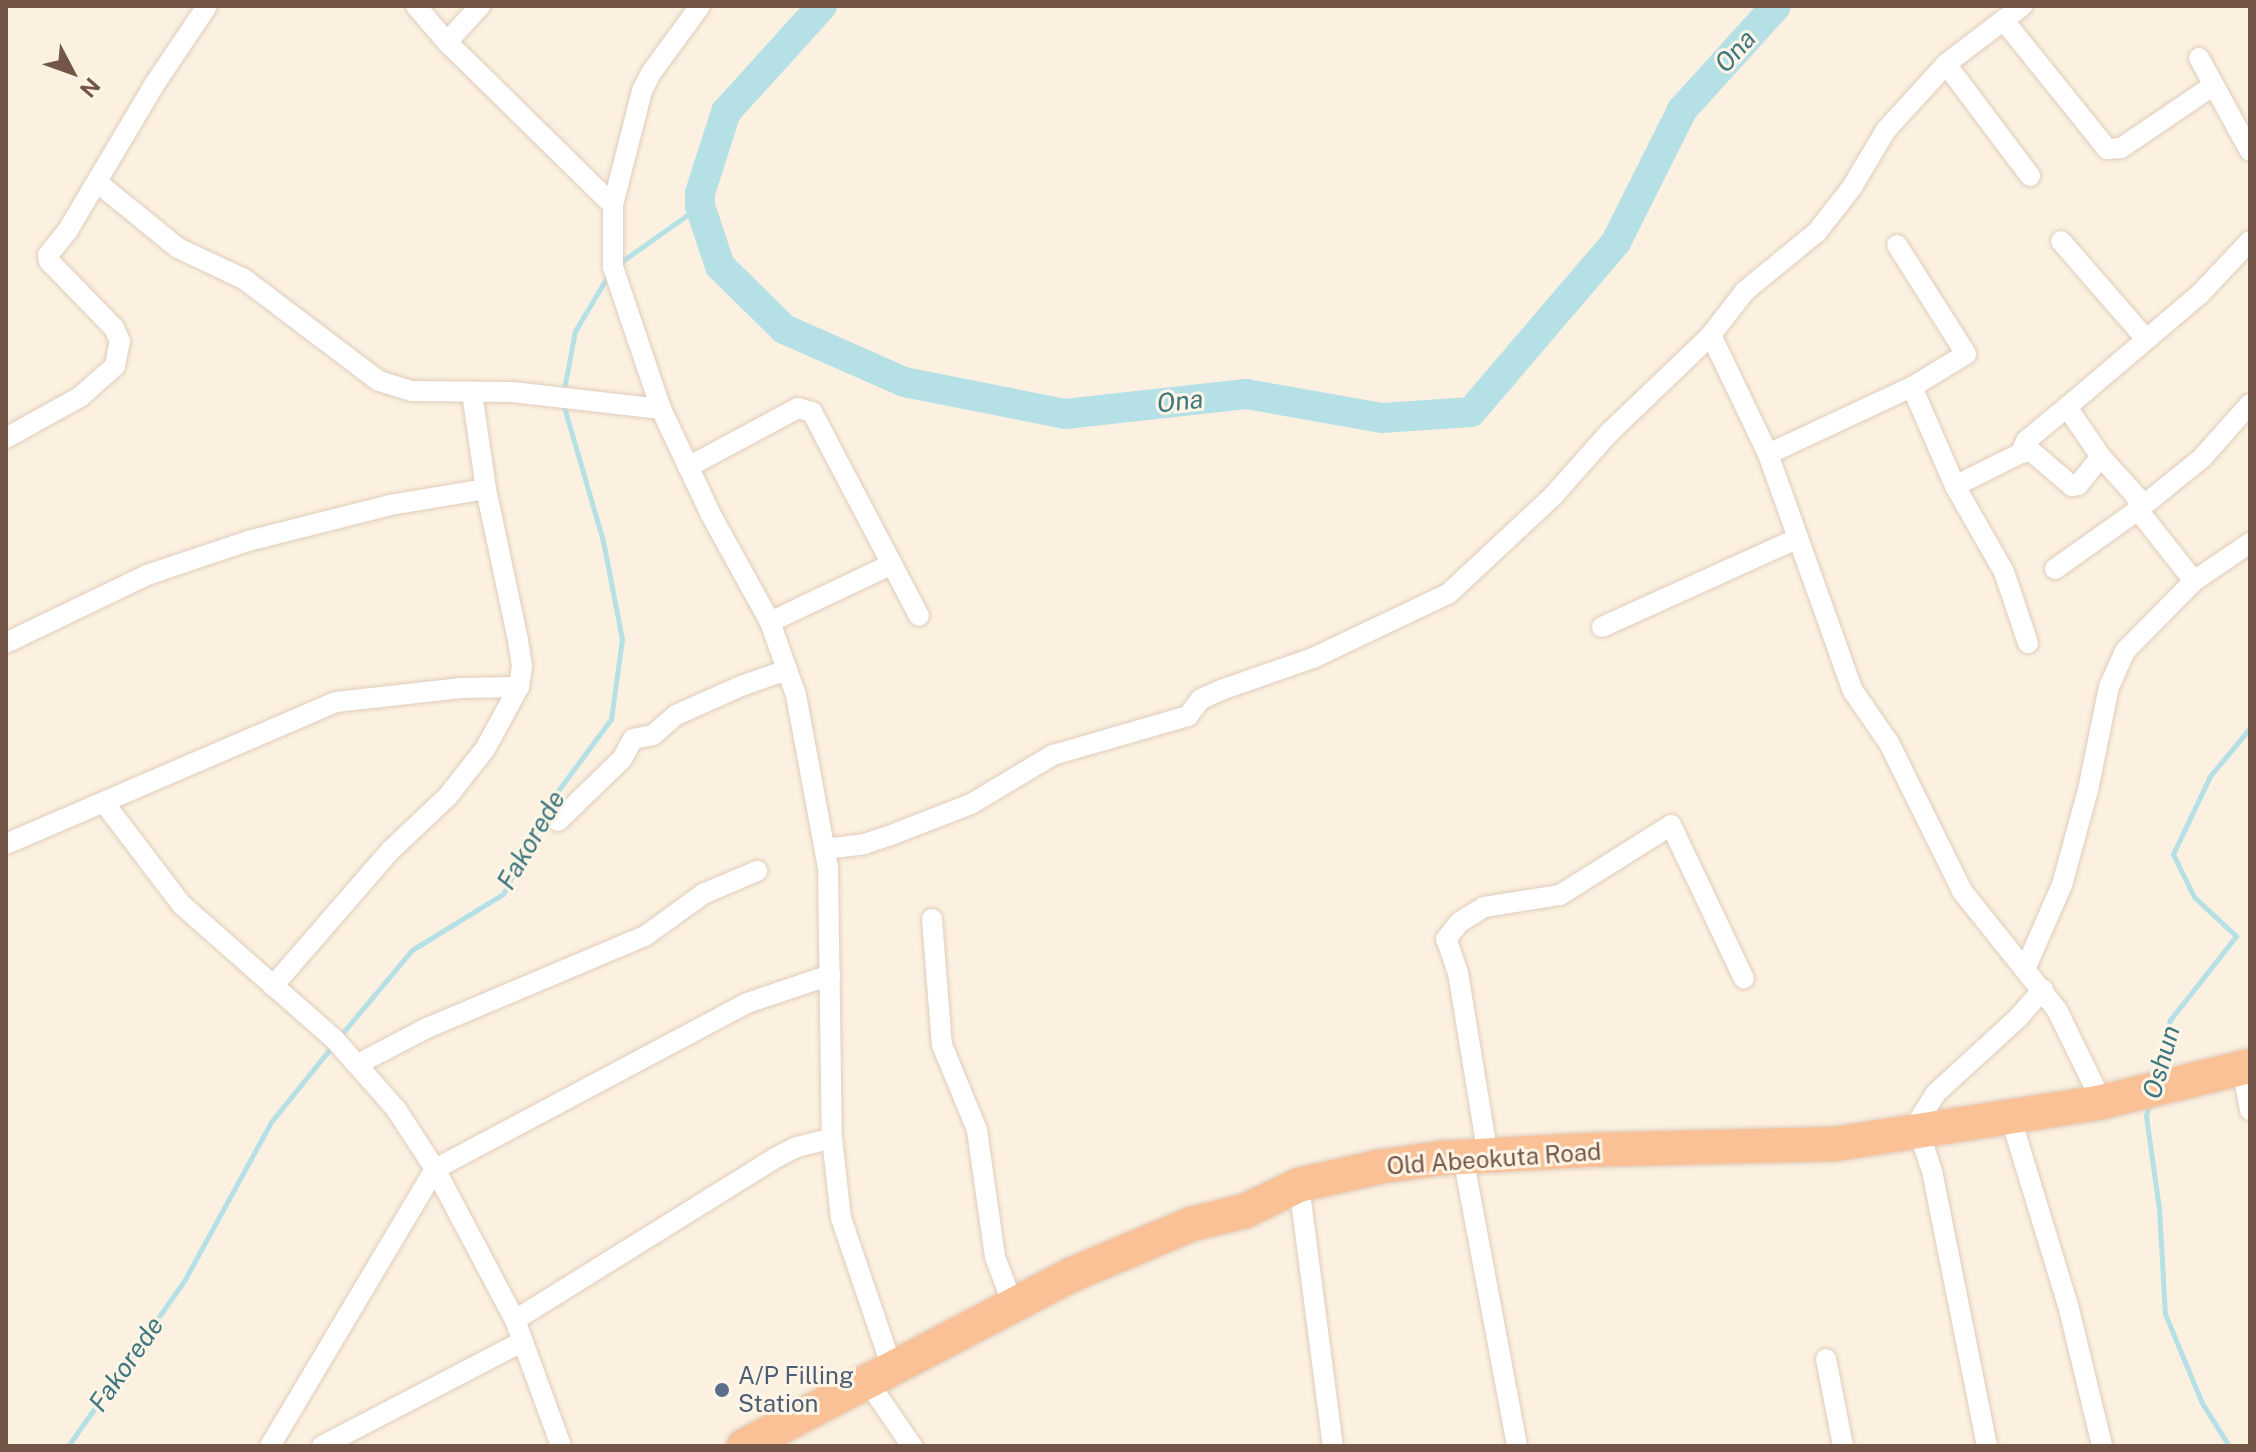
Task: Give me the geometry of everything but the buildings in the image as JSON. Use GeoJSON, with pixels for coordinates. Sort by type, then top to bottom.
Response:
{"type":"FeatureCollection","features":[{"type":"Feature","properties":{"kind":"highway","name":"Old Abeokuta Road"},"geometry":{"type":"LineString","coordinates":[[751,1444],[1013,1305],[1174,1231],[1245,1211],[1299,1185],[1378,1167],[1475,1157],[1586,1150],[1835,1144],[2011,1119],[2102,1102],[2246,1067]]}},
{"type":"Feature","properties":{"kind":"street"},"geometry":{"type":"LineString","coordinates":[[6,438],[102,380],[115,366],[120,351],[114,328],[49,261],[48,255],[98,183],[154,85],[207,6]]}},
{"type":"Feature","properties":{"kind":"street"},"geometry":{"type":"LineString","coordinates":[[416,6],[447,42],[613,205]]}},
{"type":"Feature","properties":{"kind":"street"},"geometry":{"type":"LineString","coordinates":[[447,42],[480,6]]}},
{"type":"Feature","properties":{"kind":"street"},"geometry":{"type":"LineString","coordinates":[[700,6],[651,73],[642,91],[613,205],[613,267],[661,409],[711,515],[770,622],[796,695],[825,849],[832,1138],[843,1229],[880,1375],[912,1446]]}},
{"type":"Feature","properties":{"kind":"street"},"geometry":{"type":"LineString","coordinates":[[825,849],[864,844],[971,804],[1053,755],[1188,716],[1201,699],[1313,658],[1448,594],[1518,533],[1600,443],[1711,335],[1745,291],[1817,232],[1852,187],[1886,130],[1946,64],[2005,22],[2022,6]]}},
{"type":"Feature","properties":{"kind":"street"},"geometry":{"type":"LineString","coordinates":[[2005,22],[2107,149],[2121,148],[2214,85]]}},
{"type":"Feature","properties":{"kind":"street"},"geometry":{"type":"LineString","coordinates":[[2199,58],[2250,151]]}},
{"type":"Feature","properties":{"kind":"street"},"geometry":{"type":"LineString","coordinates":[[1946,64],[2030,176]]}},
{"type":"Feature","properties":{"kind":"street"},"geometry":{"type":"LineString","coordinates":[[98,183],[178,248],[244,279],[379,381],[412,391],[512,392],[661,409]]}},
{"type":"Feature","properties":{"kind":"street"},"geometry":{"type":"LineString","coordinates":[[2061,241],[2146,339]]}},
{"type":"Feature","properties":{"kind":"street"},"geometry":{"type":"LineString","coordinates":[[2021,453],[2026,441],[2200,294],[2250,241]]}},
{"type":"Feature","properties":{"kind":"street"},"geometry":{"type":"LineString","coordinates":[[1768,454],[1912,387],[1966,354],[1897,245]]}},
{"type":"Feature","properties":{"kind":"street"},"geometry":{"type":"LineString","coordinates":[[1711,335],[1768,454],[1853,691],[1889,743],[1962,891],[2043,989],[2086,1063],[2102,1102]]}},
{"type":"Feature","properties":{"kind":"street"},"geometry":{"type":"LineString","coordinates":[[1912,387],[1955,486],[2004,572],[2028,643]]}},
{"type":"Feature","properties":{"kind":"street"},"geometry":{"type":"LineString","coordinates":[[273,986],[390,851],[448,796],[485,749],[519,687],[522,666],[518,640],[486,489],[472,393]]}},
{"type":"Feature","properties":{"kind":"street"},"geometry":{"type":"LineString","coordinates":[[2055,569],[2138,510],[2202,458],[2250,404]]}},
{"type":"Feature","properties":{"kind":"street"},"geometry":{"type":"LineString","coordinates":[[2067,407],[2101,457],[2137,497],[2138,510],[2194,581]]}},
{"type":"Feature","properties":{"kind":"street"},"geometry":{"type":"LineString","coordinates":[[688,467],[798,408],[812,412],[919,616]]}},
{"type":"Feature","properties":{"kind":"street"},"geometry":{"type":"LineString","coordinates":[[1955,486],[2031,451],[2072,486],[2078,485],[2101,457]]}},
{"type":"Feature","properties":{"kind":"street"},"geometry":{"type":"LineString","coordinates":[[6,643],[147,575],[248,541],[390,505],[486,489]]}},
{"type":"Feature","properties":{"kind":"street"},"geometry":{"type":"LineString","coordinates":[[1602,627],[1798,538]]}},
{"type":"Feature","properties":{"kind":"street"},"geometry":{"type":"LineString","coordinates":[[2026,967],[2062,885],[2088,790],[2109,687],[2125,651],[2194,581],[2250,543]]}},
{"type":"Feature","properties":{"kind":"street"},"geometry":{"type":"LineString","coordinates":[[770,622],[892,564]]}},
{"type":"Feature","properties":{"kind":"street"},"geometry":{"type":"LineString","coordinates":[[558,821],[622,759],[633,739],[653,735],[676,715],[741,686],[787,670]]}},
{"type":"Feature","properties":{"kind":"street"},"geometry":{"type":"LineString","coordinates":[[6,844],[336,702],[461,688],[519,687]]}},
{"type":"Feature","properties":{"kind":"street"},"geometry":{"type":"LineString","coordinates":[[105,804],[182,905],[358,1064],[396,1109],[435,1169],[515,1320],[561,1446]]}},
{"type":"Feature","properties":{"kind":"street"},"geometry":{"type":"LineString","coordinates":[[1517,1446],[1475,1157],[1458,973],[1446,939],[1460,922],[1484,907],[1560,895],[1671,825],[1744,979]]}},
{"type":"Feature","properties":{"kind":"street"},"geometry":{"type":"LineString","coordinates":[[358,1064],[427,1028],[645,936],[703,894],[757,871]]}},
{"type":"Feature","properties":{"kind":"street"},"geometry":{"type":"LineString","coordinates":[[932,919],[942,1045],[977,1130],[995,1257],[1013,1305]]}},
{"type":"Feature","properties":{"kind":"street"},"geometry":{"type":"LineString","coordinates":[[270,1446],[435,1169],[747,1003],[830,975]]}},
{"type":"Feature","properties":{"kind":"street"},"geometry":{"type":"LineString","coordinates":[[1987,1446],[1932,1171],[1919,1132],[1922,1110],[1935,1094],[2010,1027],[2043,989]]}},
{"type":"Feature","properties":{"kind":"street"},"geometry":{"type":"LineString","coordinates":[[2246,1067],[2250,1110]]}},
{"type":"Feature","properties":{"kind":"street"},"geometry":{"type":"LineString","coordinates":[[2011,1119],[2068,1305],[2102,1446]]}},
{"type":"Feature","properties":{"kind":"street"},"geometry":{"type":"LineString","coordinates":[[515,1320],[777,1157],[797,1147],[832,1138]]}},
{"type":"Feature","properties":{"kind":"street"},"geometry":{"type":"LineString","coordinates":[[1299,1185],[1333,1446]]}},
{"type":"Feature","properties":{"kind":"street"},"geometry":{"type":"LineString","coordinates":[[322,1446],[522,1342]]}},
{"type":"Feature","properties":{"kind":"street"},"geometry":{"type":"LineString","coordinates":[[1826,1359],[1843,1446]]}},
{"type":"Feature","properties":{"kind":"waterway","name":"Ona"},"geometry":{"type":"LineString","coordinates":[[822,6],[726,112],[700,193],[700,206],[720,266],[784,329],[904,382],[1065,414],[1246,394],[1382,418],[1471,412],[1616,242],[1682,110],[1776,6]]}},
{"type":"Feature","properties":{"kind":"waterway","name":"Fakorede"},"geometry":{"type":"LineString","coordinates":[[618,264],[700,206]]}},
{"type":"Feature","properties":{"kind":"waterway","name":"Fakorede"},"geometry":{"type":"LineString","coordinates":[[563,394],[575,331],[609,274]]}},
{"type":"Feature","properties":{"kind":"waterway","name":"Fakorede"},"geometry":{"type":"LineString","coordinates":[[340,1036],[412,950],[503,894],[557,792],[611,719],[622,639],[603,541],[563,403]]}},
{"type":"Feature","properties":{"kind":"waterway","name":"Oshun"},"geometry":{"type":"LineString","coordinates":[[2156,1074],[2170,1020],[2236,936],[2194,897],[2173,854],[2210,776],[2250,728]]}},
{"type":"Feature","properties":{"kind":"waterway","name":"Fakorede"},"geometry":{"type":"LineString","coordinates":[[68,1446],[184,1281],[271,1122],[334,1044]]}},
{"type":"Feature","properties":{"kind":"waterway","name":"Oshun"},"geometry":{"type":"LineString","coordinates":[[2149,1103],[2146,1116],[2159,1208],[2165,1314],[2202,1403],[2229,1446]]}},
{"type":"Feature","properties":{"kind":"place","name":"A/P Filling Station"},"geometry":{"type":"Point","coordinates":[722,1390]}}]}
